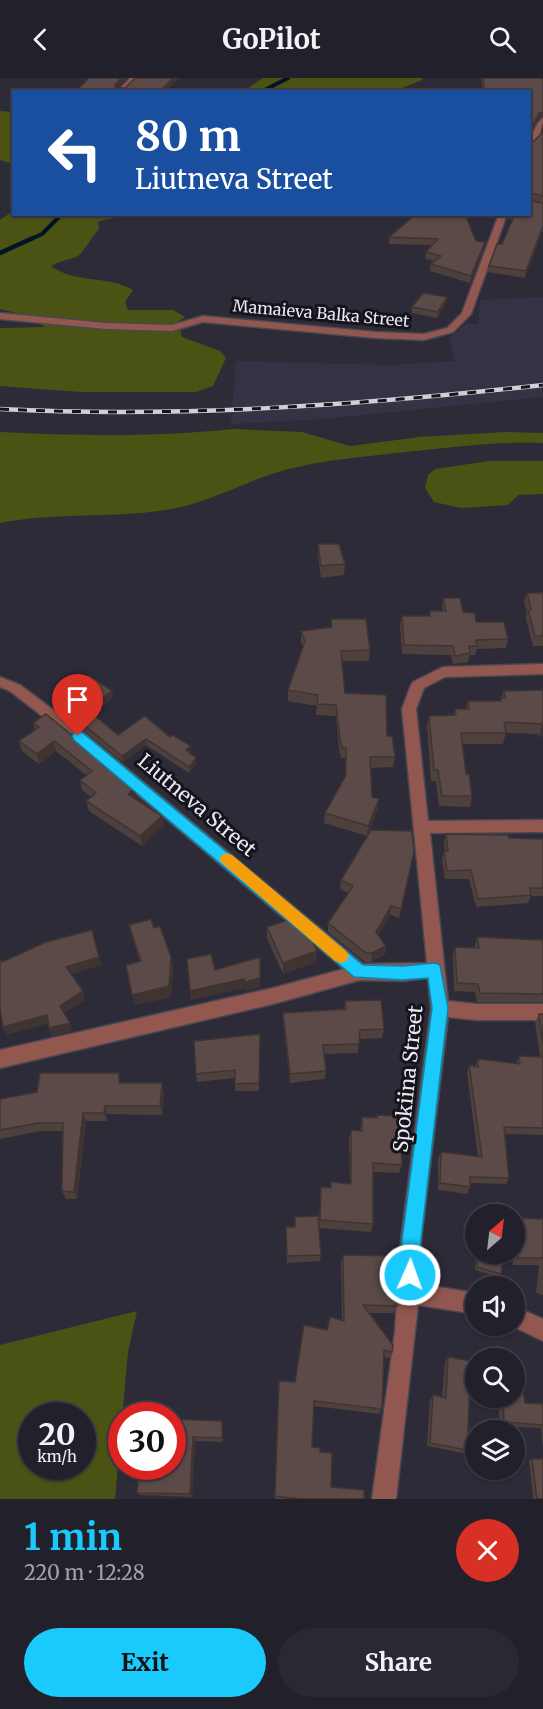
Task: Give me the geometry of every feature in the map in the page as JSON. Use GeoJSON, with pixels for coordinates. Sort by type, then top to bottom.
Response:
{"type":"FeatureCollection","features":[{"type":"Feature","properties":{"kind":"street"},"geometry":{"type":"LineString","coordinates":[[122,90],[134,78]]}},
{"type":"Feature","properties":{"kind":"street"},"geometry":{"type":"LineString","coordinates":[[531,143],[543,120]]}},
{"type":"Feature","properties":{"kind":"street","name":"Mamaieva Balka Street"},"geometry":{"type":"LineString","coordinates":[[0,316],[106,326],[172,328],[203,318],[376,335],[424,337],[444,332],[459,323],[466,314],[502,216]]}},
{"type":"Feature","properties":{"kind":"street","name":"Spokiina Street"},"geometry":{"type":"LineString","coordinates":[[384,1499],[410,1293],[411,1240],[440,1008],[409,709],[418,686],[442,672],[543,669]]}},
{"type":"Feature","properties":{"kind":"street","name":"Liutneva Street"},"geometry":{"type":"LineString","coordinates":[[0,682],[15,688],[78,736],[360,972]]}},
{"type":"Feature","properties":{"kind":"street"},"geometry":{"type":"LineString","coordinates":[[423,827],[543,826]]}},
{"type":"Feature","properties":{"kind":"street"},"geometry":{"type":"LineString","coordinates":[[0,1059],[273,996],[360,972],[402,973],[435,970]]}},
{"type":"Feature","properties":{"kind":"street"},"geometry":{"type":"LineString","coordinates":[[440,1008],[476,1012],[543,1012]]}},
{"type":"Feature","properties":{"kind":"street"},"geometry":{"type":"LineString","coordinates":[[410,1293],[465,1302]]}},
{"type":"Feature","properties":{"kind":"street"},"geometry":{"type":"LineString","coordinates":[[525,1321],[543,1330]]}},
{"type":"Feature","properties":{"kind":"shaded area"},"geometry":{"type":"Polygon","coordinates":[[[543,297],[543,397],[323,419],[231,424],[236,361],[391,365],[455,361],[449,338],[466,324],[478,324],[480,300],[543,297]]]}},
{"type":"Feature","properties":{"kind":"green space"},"geometry":{"type":"Polygon","coordinates":[[[263,78],[422,78],[397,90],[245,90],[263,78]]]}},
{"type":"Feature","properties":{"kind":"green space"},"geometry":{"type":"Polygon","coordinates":[[[0,111],[12,112],[12,164],[0,160],[0,111]]]}},
{"type":"Feature","properties":{"kind":"green space"},"geometry":{"type":"Polygon","coordinates":[[[12,212],[12,216],[120,216],[98,222],[99,229],[78,256],[51,266],[70,275],[113,282],[133,290],[125,302],[128,310],[173,310],[185,317],[178,322],[182,337],[220,351],[226,358],[213,386],[196,392],[81,392],[0,386],[0,328],[45,327],[24,315],[0,309],[0,220],[12,212]]]}},
{"type":"Feature","properties":{"kind":"green space"},"geometry":{"type":"Polygon","coordinates":[[[234,429],[302,432],[350,446],[420,437],[505,432],[543,433],[543,443],[470,445],[329,461],[262,477],[209,499],[181,507],[159,511],[45,517],[0,523],[0,432],[117,435],[234,429]]]}},
{"type":"Feature","properties":{"kind":"green space"},"geometry":{"type":"Polygon","coordinates":[[[489,461],[543,461],[543,494],[518,495],[508,505],[461,508],[434,502],[425,488],[428,475],[435,469],[489,461]]]}},
{"type":"Feature","properties":{"kind":"green space"},"geometry":{"type":"Polygon","coordinates":[[[137,1311],[128,1352],[124,1402],[108,1402],[108,1480],[117,1480],[115,1499],[0,1499],[0,1345],[137,1311]]]}},
{"type":"Feature","properties":{"kind":"building"},"geometry":{"type":"Polygon","coordinates":[[[89,78],[121,78],[115,88],[125,88],[135,78],[173,78],[161,90],[77,90],[89,78]]]}},
{"type":"Feature","properties":{"kind":"building"},"geometry":{"type":"Polygon","coordinates":[[[483,78],[543,78],[543,112],[539,113],[531,129],[531,90],[484,90],[483,78]]]}},
{"type":"Feature","properties":{"kind":"building"},"geometry":{"type":"Polygon","coordinates":[[[543,125],[543,196],[531,193],[531,144],[541,134],[543,125]]]}},
{"type":"Feature","properties":{"kind":"building"},"geometry":{"type":"Polygon","coordinates":[[[531,201],[543,203],[543,226],[526,271],[489,266],[497,244],[502,244],[514,216],[531,216],[531,201]]]}},
{"type":"Feature","properties":{"kind":"building"},"geometry":{"type":"Polygon","coordinates":[[[414,216],[466,216],[476,241],[485,242],[471,276],[431,264],[441,256],[426,252],[438,239],[389,237],[414,216]]]}},
{"type":"Feature","properties":{"kind":"building"},"geometry":{"type":"Polygon","coordinates":[[[423,293],[447,297],[438,312],[412,307],[423,293]]]}},
{"type":"Feature","properties":{"kind":"building"},"geometry":{"type":"Polygon","coordinates":[[[318,544],[339,544],[345,564],[321,566],[318,544]]]}},
{"type":"Feature","properties":{"kind":"building"},"geometry":{"type":"Polygon","coordinates":[[[527,593],[543,593],[543,636],[535,636],[528,610],[531,610],[527,593]]]}},
{"type":"Feature","properties":{"kind":"building"},"geometry":{"type":"Polygon","coordinates":[[[443,598],[460,598],[463,612],[475,613],[476,622],[504,622],[508,639],[476,640],[477,646],[469,646],[470,653],[455,656],[453,646],[404,645],[402,616],[430,616],[430,611],[446,611],[443,598]]]}},
{"type":"Feature","properties":{"kind":"building"},"geometry":{"type":"Polygon","coordinates":[[[331,619],[366,619],[370,650],[341,651],[345,693],[386,695],[387,736],[392,736],[395,757],[370,757],[372,797],[379,799],[368,826],[325,813],[346,775],[346,748],[342,748],[336,705],[317,704],[318,695],[288,690],[305,641],[301,631],[332,627],[331,619]]]}},
{"type":"Feature","properties":{"kind":"building"},"geometry":{"type":"Polygon","coordinates":[[[89,675],[112,691],[87,709],[118,735],[145,716],[170,737],[173,735],[191,746],[186,750],[196,758],[189,767],[146,739],[122,756],[52,699],[89,675]]]}},
{"type":"Feature","properties":{"kind":"building"},"geometry":{"type":"Polygon","coordinates":[[[543,690],[543,726],[504,722],[506,733],[461,733],[466,774],[469,774],[472,796],[442,796],[438,770],[434,770],[429,716],[456,715],[455,709],[469,709],[468,701],[501,701],[501,698],[505,698],[504,691],[543,690]]]}},
{"type":"Feature","properties":{"kind":"building"},"geometry":{"type":"Polygon","coordinates":[[[46,714],[106,763],[103,765],[135,787],[128,794],[162,816],[140,836],[86,801],[96,793],[80,780],[92,771],[54,741],[37,754],[19,741],[39,727],[33,723],[46,714]]]}},
{"type":"Feature","properties":{"kind":"building"},"geometry":{"type":"Polygon","coordinates":[[[371,830],[412,831],[414,852],[401,909],[391,906],[376,932],[386,946],[372,953],[366,953],[328,923],[353,886],[341,880],[371,830]]]}},
{"type":"Feature","properties":{"kind":"building"},"geometry":{"type":"Polygon","coordinates":[[[446,834],[508,835],[509,838],[543,839],[543,888],[530,888],[531,895],[478,899],[471,870],[447,871],[444,851],[448,851],[446,834]]]}},
{"type":"Feature","properties":{"kind":"building"},"geometry":{"type":"Polygon","coordinates":[[[294,918],[306,928],[317,951],[283,963],[267,927],[294,918]]]}},
{"type":"Feature","properties":{"kind":"building"},"geometry":{"type":"Polygon","coordinates":[[[151,919],[154,928],[160,926],[171,957],[169,986],[132,995],[126,965],[141,961],[129,925],[151,919]]]}},
{"type":"Feature","properties":{"kind":"building"},"geometry":{"type":"Polygon","coordinates":[[[92,930],[99,957],[66,967],[83,991],[60,1006],[70,1023],[49,1028],[47,1015],[3,1027],[0,1008],[0,960],[2,962],[46,942],[92,930]]]}},
{"type":"Feature","properties":{"kind":"building"},"geometry":{"type":"Polygon","coordinates":[[[477,937],[543,940],[543,994],[480,993],[478,984],[457,983],[455,947],[479,948],[477,937]]]}},
{"type":"Feature","properties":{"kind":"building"},"geometry":{"type":"Polygon","coordinates":[[[211,954],[215,970],[260,957],[260,978],[245,982],[244,979],[190,991],[187,959],[211,954]]]}},
{"type":"Feature","properties":{"kind":"building"},"geometry":{"type":"Polygon","coordinates":[[[381,1000],[384,1029],[360,1030],[359,1044],[323,1045],[326,1071],[290,1074],[283,1013],[346,1009],[345,1001],[381,1000]]]}},
{"type":"Feature","properties":{"kind":"building"},"geometry":{"type":"Polygon","coordinates":[[[539,1014],[543,1014],[543,1045],[539,1014]]]}},
{"type":"Feature","properties":{"kind":"building"},"geometry":{"type":"Polygon","coordinates":[[[260,1034],[259,1083],[235,1084],[235,1070],[196,1074],[194,1041],[260,1034]]]}},
{"type":"Feature","properties":{"kind":"building"},"geometry":{"type":"Polygon","coordinates":[[[519,1056],[543,1057],[543,1128],[504,1127],[509,1178],[470,1177],[470,1187],[440,1183],[441,1152],[482,1157],[469,1065],[478,1067],[478,1059],[520,1064],[519,1056]]]}},
{"type":"Feature","properties":{"kind":"building"},"geometry":{"type":"Polygon","coordinates":[[[40,1073],[119,1073],[119,1083],[162,1083],[160,1106],[105,1106],[104,1113],[83,1113],[74,1192],[62,1191],[63,1123],[38,1123],[0,1130],[0,1099],[37,1092],[40,1073]]]}},
{"type":"Feature","properties":{"kind":"building"},"geometry":{"type":"Polygon","coordinates":[[[377,1115],[400,1116],[402,1165],[373,1163],[373,1224],[320,1220],[321,1187],[331,1188],[331,1182],[351,1184],[351,1130],[362,1131],[362,1117],[377,1118],[377,1115]]]}},
{"type":"Feature","properties":{"kind":"building"},"geometry":{"type":"Polygon","coordinates":[[[318,1216],[321,1255],[287,1256],[286,1227],[295,1227],[295,1217],[318,1216]]]}},
{"type":"Feature","properties":{"kind":"building"},"geometry":{"type":"Polygon","coordinates":[[[525,1218],[543,1219],[543,1258],[525,1258],[525,1218]]]}},
{"type":"Feature","properties":{"kind":"building"},"geometry":{"type":"Polygon","coordinates":[[[343,1255],[397,1256],[397,1306],[363,1305],[393,1345],[392,1352],[384,1350],[382,1409],[314,1401],[312,1447],[320,1448],[320,1452],[332,1453],[331,1487],[364,1490],[364,1499],[300,1499],[275,1496],[279,1381],[295,1382],[304,1325],[327,1330],[330,1317],[344,1321],[343,1255]]]}},
{"type":"Feature","properties":{"kind":"building"},"geometry":{"type":"Polygon","coordinates":[[[477,1264],[502,1264],[501,1274],[477,1267],[477,1264]]]}},
{"type":"Feature","properties":{"kind":"building"},"geometry":{"type":"Polygon","coordinates":[[[448,1357],[465,1360],[465,1408],[469,1408],[468,1420],[465,1420],[465,1450],[430,1443],[433,1395],[446,1398],[448,1357]]]}},
{"type":"Feature","properties":{"kind":"building"},"geometry":{"type":"Polygon","coordinates":[[[525,1403],[543,1404],[543,1425],[525,1424],[525,1420],[504,1420],[503,1408],[525,1408],[525,1403]]]}},
{"type":"Feature","properties":{"kind":"building"},"geometry":{"type":"Polygon","coordinates":[[[186,1420],[222,1421],[222,1438],[193,1437],[190,1494],[137,1493],[138,1480],[186,1480],[186,1420]]]}},
{"type":"Feature","properties":{"kind":"building"},"geometry":{"type":"Polygon","coordinates":[[[532,1459],[543,1459],[543,1499],[537,1499],[532,1459]]]}},
{"type":"Feature","properties":{"kind":"waterway"},"geometry":{"type":"LineString","coordinates":[[265,90],[288,78]]}},
{"type":"Feature","properties":{"kind":"waterway"},"geometry":{"type":"LineString","coordinates":[[29,240],[42,234],[60,216]]}},
{"type":"Feature","properties":{"kind":"waterway"},"geometry":{"type":"LineString","coordinates":[[0,253],[33,238]]}},
{"type":"Feature","properties":{"kind":"railway"},"geometry":{"type":"LineString","coordinates":[[0,409],[136,412],[272,408],[543,385]]}},
{"type":"Feature","properties":{"kind":"slow traffic"},"geometry":{"type":"LineString","coordinates":[[227,859],[341,956]]}},
{"type":"Feature","properties":{"kind":"route"},"geometry":{"type":"LineString","coordinates":[[78,736],[360,972],[402,973],[435,970],[440,1008],[411,1240],[410,1275]]}}]}
